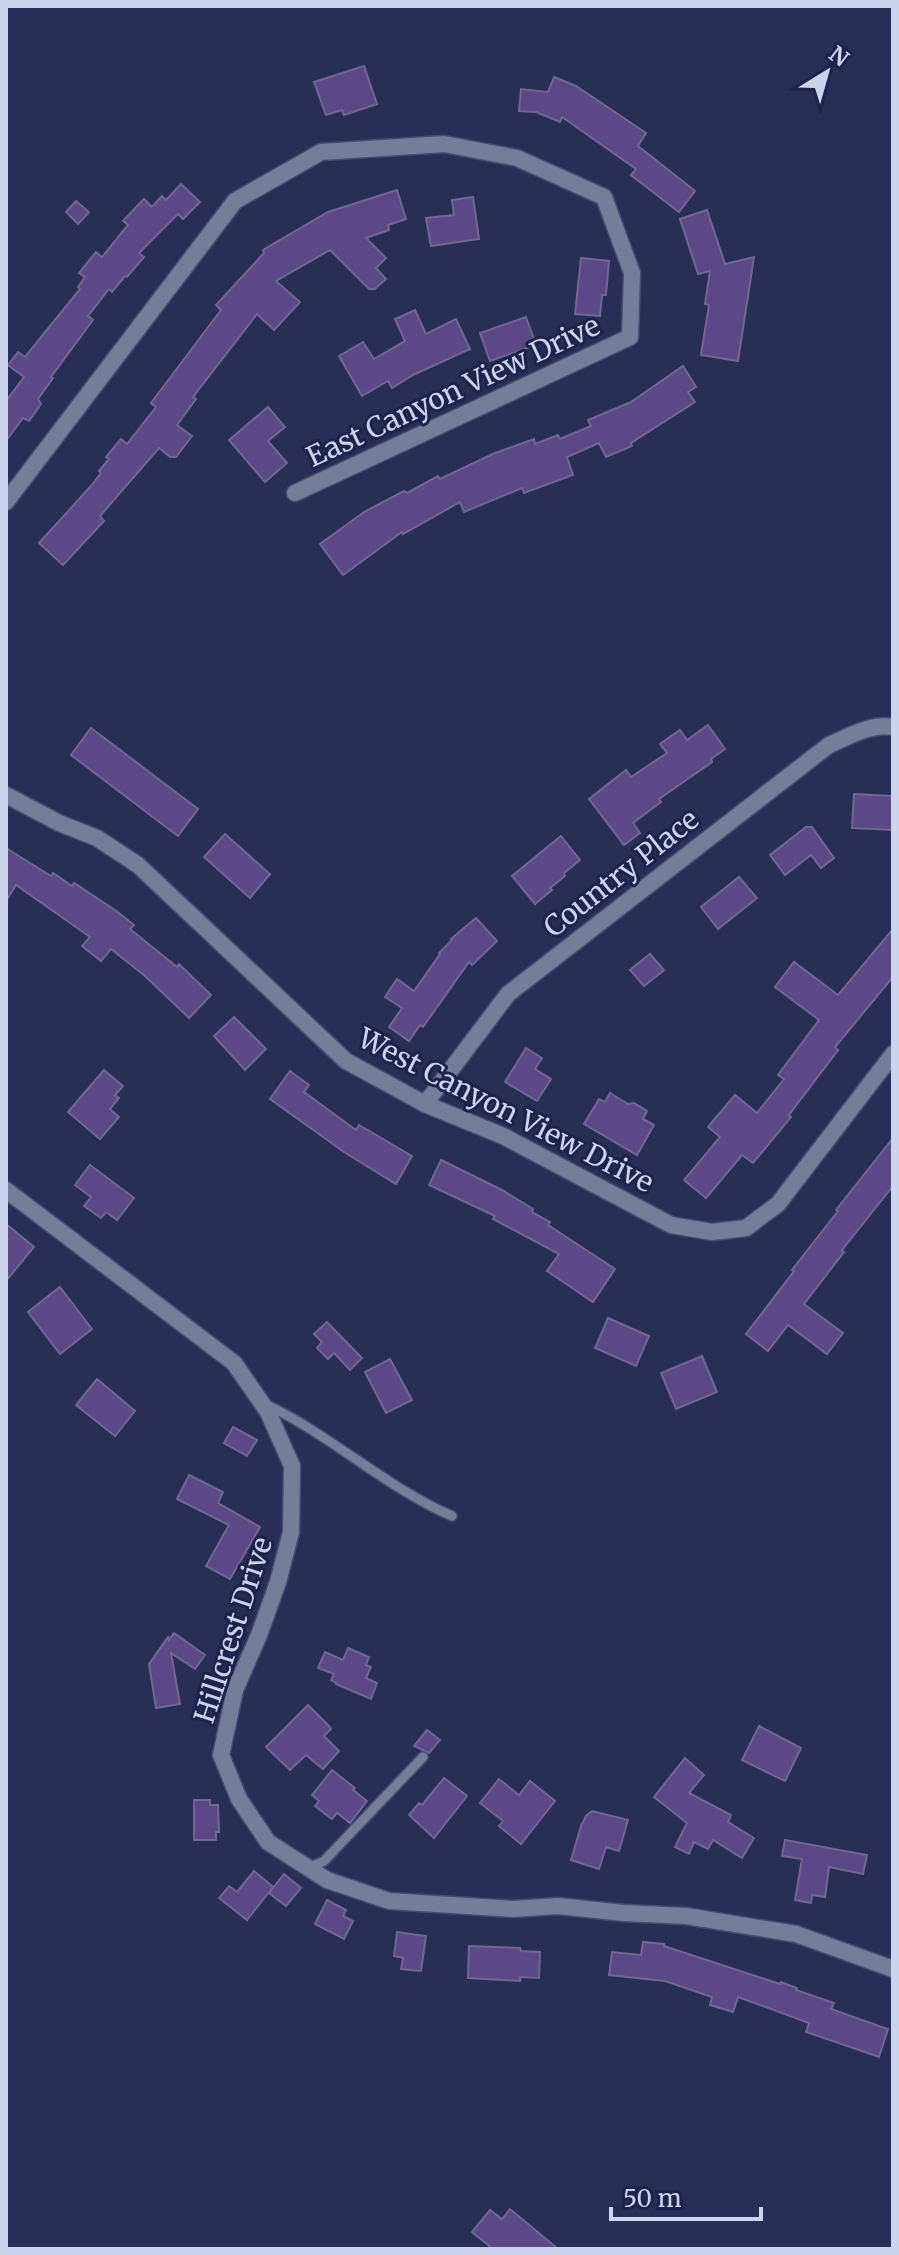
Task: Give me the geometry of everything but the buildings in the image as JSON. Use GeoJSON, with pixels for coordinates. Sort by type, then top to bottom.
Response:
{"type":"FeatureCollection","features":[{"type":"Feature","properties":{"kind":"street","name":"East Canyon View Drive"},"geometry":{"type":"LineString","coordinates":[[6,502],[235,201],[321,152],[444,144],[517,158],[604,197],[632,273],[630,337],[295,493]]}},
{"type":"Feature","properties":{"kind":"street","name":"Country Place"},"geometry":{"type":"LineString","coordinates":[[425,1104],[508,994],[829,745],[864,731],[889,726]]}},
{"type":"Feature","properties":{"kind":"street","name":"West Canyon View Drive"},"geometry":{"type":"LineString","coordinates":[[6,795],[59,823],[97,838],[138,865],[346,1061],[425,1104],[503,1136],[671,1225],[712,1232],[746,1228],[778,1204],[893,1054]]}},
{"type":"Feature","properties":{"kind":"street","name":"Hillcrest Drive"},"geometry":{"type":"LineString","coordinates":[[6,1190],[234,1363],[268,1412],[292,1466],[291,1532],[278,1582],[235,1690],[221,1755],[239,1799],[268,1842],[327,1880],[389,1901],[513,1909],[558,1906],[686,1916],[796,1934],[893,1969]]}},
{"type":"Feature","properties":{"kind":"lane"},"geometry":{"type":"LineString","coordinates":[[262,1403],[295,1418],[422,1503],[452,1516]]}},
{"type":"Feature","properties":{"kind":"lane"},"geometry":{"type":"LineString","coordinates":[[308,1868],[324,1861],[423,1757]]}}]}
